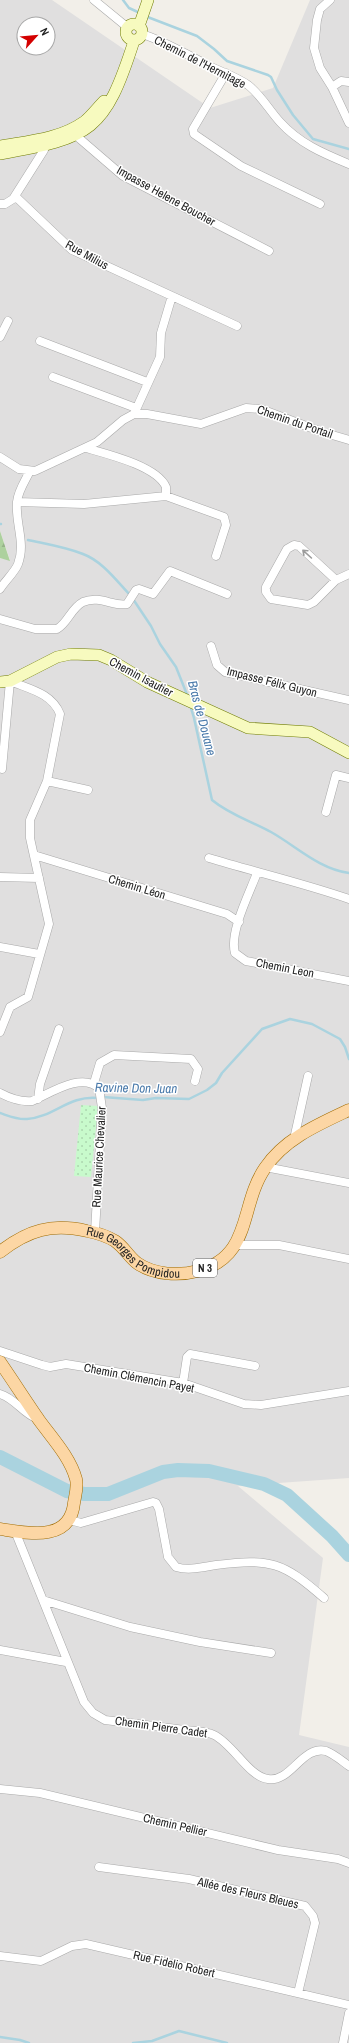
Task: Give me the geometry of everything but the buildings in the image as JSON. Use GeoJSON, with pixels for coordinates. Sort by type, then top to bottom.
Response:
{"type":"FeatureCollection","features":[{"type":"Feature","properties":{"kind":"main road"},"geometry":{"type":"LineString","coordinates":[[0,154],[74,132],[99,118],[111,101],[118,86],[142,0]]}},
{"type":"Feature","properties":{"kind":"main road"},"geometry":{"type":"LineString","coordinates":[[135,29],[148,0]]}},
{"type":"Feature","properties":{"kind":"main road"},"geometry":{"type":"LineString","coordinates":[[0,146],[44,142]]}},
{"type":"Feature","properties":{"kind":"main road","name":"Chemin Isautier"},"geometry":{"type":"LineString","coordinates":[[5,681],[57,657],[71,654],[99,655],[111,660],[147,682],[248,728],[310,732],[349,753]]}},
{"type":"Feature","properties":{"kind":"main road","name":"Rue Georges Pompidou"},"geometry":{"type":"LineString","coordinates":[[0,1252],[16,1240],[37,1231],[56,1227],[75,1228],[95,1232],[116,1242],[137,1262],[150,1269],[165,1273],[182,1274],[199,1271],[222,1260],[237,1245],[258,1180],[265,1167],[294,1140],[310,1129],[349,1110]]}},
{"type":"Feature","properties":{"kind":"main road"},"geometry":{"type":"LineString","coordinates":[[0,1362],[62,1453],[76,1480],[71,1516],[61,1528],[48,1533],[35,1534],[0,1529]]}},
{"type":"Feature","properties":{"kind":"street","name":"Chemin de l'Hermitage"},"geometry":{"type":"LineString","coordinates":[[94,0],[135,29],[179,49],[202,63],[226,73],[248,86],[263,99],[280,122],[299,140],[311,148],[349,164]]}},
{"type":"Feature","properties":{"kind":"street"},"geometry":{"type":"LineString","coordinates":[[330,0],[320,9],[317,20],[314,48],[320,68],[332,87],[349,123]]}},
{"type":"Feature","properties":{"kind":"street"},"geometry":{"type":"LineString","coordinates":[[226,73],[193,129],[194,134],[240,166],[320,204]]}},
{"type":"Feature","properties":{"kind":"street"},"geometry":{"type":"LineString","coordinates":[[332,87],[341,81],[349,82]]}},
{"type":"Feature","properties":{"kind":"street","name":"Impasse Helene Boucher"},"geometry":{"type":"LineString","coordinates":[[74,132],[123,176],[269,251]]}},
{"type":"Feature","properties":{"kind":"street"},"geometry":{"type":"LineString","coordinates":[[0,204],[10,202],[15,196],[44,150],[44,142]]}},
{"type":"Feature","properties":{"kind":"street","name":"Rue Milius"},"geometry":{"type":"LineString","coordinates":[[15,196],[72,250],[237,326]]}},
{"type":"Feature","properties":{"kind":"street"},"geometry":{"type":"LineString","coordinates":[[0,457],[19,469],[30,471],[41,470],[97,442],[135,411],[160,357],[161,333],[172,296]]}},
{"type":"Feature","properties":{"kind":"street"},"geometry":{"type":"LineString","coordinates":[[0,337],[8,321]]}},
{"type":"Feature","properties":{"kind":"street"},"geometry":{"type":"LineString","coordinates":[[40,341],[148,382]]}},
{"type":"Feature","properties":{"kind":"street","name":"Chemin du Portail"},"geometry":{"type":"LineString","coordinates":[[53,377],[135,411],[147,414],[201,424],[246,408],[256,408],[349,440]]}},
{"type":"Feature","properties":{"kind":"street"},"geometry":{"type":"LineString","coordinates":[[86,448],[116,457],[158,476],[168,490],[166,496]]}},
{"type":"Feature","properties":{"kind":"street"},"geometry":{"type":"LineString","coordinates":[[0,589],[18,564],[21,530],[17,518],[17,502],[20,490],[30,471]]}},
{"type":"Feature","properties":{"kind":"street"},"geometry":{"type":"LineString","coordinates":[[17,502],[84,504],[166,496],[224,517],[226,525],[216,556]]}},
{"type":"Feature","properties":{"kind":"street"},"geometry":{"type":"LineString","coordinates":[[336,580],[299,546],[294,545],[289,547],[266,587],[266,592],[268,598],[274,600],[308,605],[314,602],[336,580],[349,574]]}},
{"type":"Feature","properties":{"kind":"street"},"geometry":{"type":"LineString","coordinates":[[0,619],[35,629],[53,630],[60,627],[75,607],[83,602],[101,600],[123,605],[139,589],[153,594],[170,571],[227,594]]}},
{"type":"Feature","properties":{"kind":"street","name":"Impasse Félix Guyon"},"geometry":{"type":"LineString","coordinates":[[212,646],[217,665],[225,672],[349,700]]}},
{"type":"Feature","properties":{"kind":"street"},"geometry":{"type":"LineString","coordinates":[[0,1032],[10,1007],[28,997],[39,954],[49,924],[30,838],[30,820],[47,781],[60,714],[56,704],[50,698],[5,681],[2,769]]}},
{"type":"Feature","properties":{"kind":"street"},"geometry":{"type":"LineString","coordinates":[[326,812],[336,775],[349,778]]}},
{"type":"Feature","properties":{"kind":"street"},"geometry":{"type":"LineString","coordinates":[[47,781],[88,790]]}},
{"type":"Feature","properties":{"kind":"street","name":"Chemin Léon"},"geometry":{"type":"LineString","coordinates":[[34,856],[227,914],[239,922]]}},
{"type":"Feature","properties":{"kind":"street"},"geometry":{"type":"LineString","coordinates":[[208,858],[257,873],[307,885],[349,900]]}},
{"type":"Feature","properties":{"kind":"street","name":"Chemin Leon"},"geometry":{"type":"LineString","coordinates":[[257,873],[232,945],[235,953],[246,961],[349,981]]}},
{"type":"Feature","properties":{"kind":"street"},"geometry":{"type":"LineString","coordinates":[[0,877],[39,878]]}},
{"type":"Feature","properties":{"kind":"street"},"geometry":{"type":"LineString","coordinates":[[0,947],[39,954]]}},
{"type":"Feature","properties":{"kind":"street"},"geometry":{"type":"LineString","coordinates":[[38,1099],[40,1084],[59,1029]]}},
{"type":"Feature","properties":{"kind":"street"},"geometry":{"type":"LineString","coordinates":[[0,1093],[25,1102],[38,1099],[77,1082],[94,1084],[100,1063],[114,1055],[191,1059],[198,1069],[195,1081]]}},
{"type":"Feature","properties":{"kind":"street"},"geometry":{"type":"LineString","coordinates":[[294,1140],[308,1076]]}},
{"type":"Feature","properties":{"kind":"street","name":"Rue Maurice Chevalier"},"geometry":{"type":"LineString","coordinates":[[94,1084],[99,1088],[102,1108],[95,1232]]}},
{"type":"Feature","properties":{"kind":"street"},"geometry":{"type":"LineString","coordinates":[[265,1167],[349,1183]]}},
{"type":"Feature","properties":{"kind":"street"},"geometry":{"type":"LineString","coordinates":[[237,1245],[279,1245],[349,1259]]}},
{"type":"Feature","properties":{"kind":"street","name":"Chemin Clémencin Payet"},"geometry":{"type":"LineString","coordinates":[[0,1351],[50,1367],[66,1364],[183,1384],[244,1404],[261,1405],[349,1391]]}},
{"type":"Feature","properties":{"kind":"street"},"geometry":{"type":"LineString","coordinates":[[183,1384],[187,1357],[190,1354],[255,1366]]}},
{"type":"Feature","properties":{"kind":"street"},"geometry":{"type":"LineString","coordinates":[[0,1394],[8,1396],[29,1416],[39,1420]]}},
{"type":"Feature","properties":{"kind":"street"},"geometry":{"type":"LineString","coordinates":[[71,1516],[81,1523],[153,1502],[156,1503],[160,1509],[168,1557],[176,1567],[190,1569],[245,1562],[262,1562],[291,1571],[324,1598]]}},
{"type":"Feature","properties":{"kind":"street","name":"Chemin Pierre Cadet"},"geometry":{"type":"LineString","coordinates":[[15,1531],[66,1662],[84,1702],[88,1708],[99,1717],[105,1720],[213,1734],[231,1748],[259,1776],[267,1779],[274,1779],[282,1776],[309,1754],[315,1751],[328,1752],[349,1766]]}},
{"type":"Feature","properties":{"kind":"street"},"geometry":{"type":"LineString","coordinates":[[43,1600],[130,1627],[200,1642],[271,1653]]}},
{"type":"Feature","properties":{"kind":"street"},"geometry":{"type":"LineString","coordinates":[[0,1650],[66,1662]]}},
{"type":"Feature","properties":{"kind":"street","name":"Chemin Pellier"},"geometry":{"type":"LineString","coordinates":[[0,1789],[40,1793],[278,1850],[338,1859],[349,1863]]}},
{"type":"Feature","properties":{"kind":"street","name":"Allée des Fleurs Bleues"},"geometry":{"type":"LineString","coordinates":[[99,1867],[189,1879],[305,1906],[313,1916],[315,1923],[298,1993]]}},
{"type":"Feature","properties":{"kind":"street","name":"Rue Fidelio Robert"},"geometry":{"type":"LineString","coordinates":[[0,1956],[41,1961],[72,1946],[86,1944],[349,2005]]}},
{"type":"Feature","properties":{"kind":"street"},"geometry":{"type":"LineString","coordinates":[[343,2043],[349,2013]]}},
{"type":"Feature","properties":{"kind":"shaded area"},"geometry":{"type":"Polygon","coordinates":[[[0,0],[52,0],[210,108],[273,88],[310,0],[349,0],[349,1478],[238,1486],[323,1558],[299,1735],[349,1747],[349,2043],[0,2043],[0,558],[10,560],[0,531],[0,0]]]}},
{"type":"Feature","properties":{"kind":"green space"},"geometry":{"type":"Polygon","coordinates":[[[0,531],[10,561],[0,558],[0,531]]]}},
{"type":"Feature","properties":{"kind":"green space"},"geometry":{"type":"Polygon","coordinates":[[[81,1105],[98,1106],[91,1177],[74,1176],[81,1105]]]}},
{"type":"Feature","properties":{"kind":"waterway"},"geometry":{"type":"LineString","coordinates":[[123,0],[129,8],[140,13]]}},
{"type":"Feature","properties":{"kind":"waterway"},"geometry":{"type":"LineString","coordinates":[[145,16],[197,36],[227,61],[268,75],[271,77],[277,90],[293,115],[313,139],[349,149]]}},
{"type":"Feature","properties":{"kind":"waterway","name":"Bras de Douane"},"geometry":{"type":"LineString","coordinates":[[28,540],[69,549],[90,557],[103,566],[130,595]]}},
{"type":"Feature","properties":{"kind":"waterway","name":"Bras de Douane"},"geometry":{"type":"LineString","coordinates":[[133,599],[151,626],[160,644],[176,667],[188,697]]}},
{"type":"Feature","properties":{"kind":"waterway","name":"Bras de Douane"},"geometry":{"type":"LineString","coordinates":[[190,705],[212,800],[233,814],[271,832],[318,862],[338,871],[349,873]]}},
{"type":"Feature","properties":{"kind":"waterway","name":"Ravine Don Juan"},"geometry":{"type":"LineString","coordinates":[[103,1097],[143,1100],[156,1098],[189,1099],[207,1090],[216,1083],[222,1073],[262,1029],[290,1019],[312,1024],[340,1039],[345,1047],[349,1059]]}},
{"type":"Feature","properties":{"kind":"waterway","name":"Ravine Don Juan"},"geometry":{"type":"LineString","coordinates":[[0,1113],[27,1119],[37,1117],[78,1100],[98,1098]]}},
{"type":"Feature","properties":{"kind":"waterway"},"geometry":{"type":"LineString","coordinates":[[0,1457],[67,1491],[84,1494],[108,1494],[163,1472],[178,1470],[209,1471],[264,1484],[287,1495],[332,1536],[349,1555]]}},
{"type":"Feature","properties":{"kind":"waterway"},"geometry":{"type":"LineString","coordinates":[[133,2043],[152,2041],[179,2031],[227,2043]]}},
{"type":"Feature","properties":{"kind":"waterway"},"geometry":{"type":"LineString","coordinates":[[0,2037],[29,2043]]}}]}
